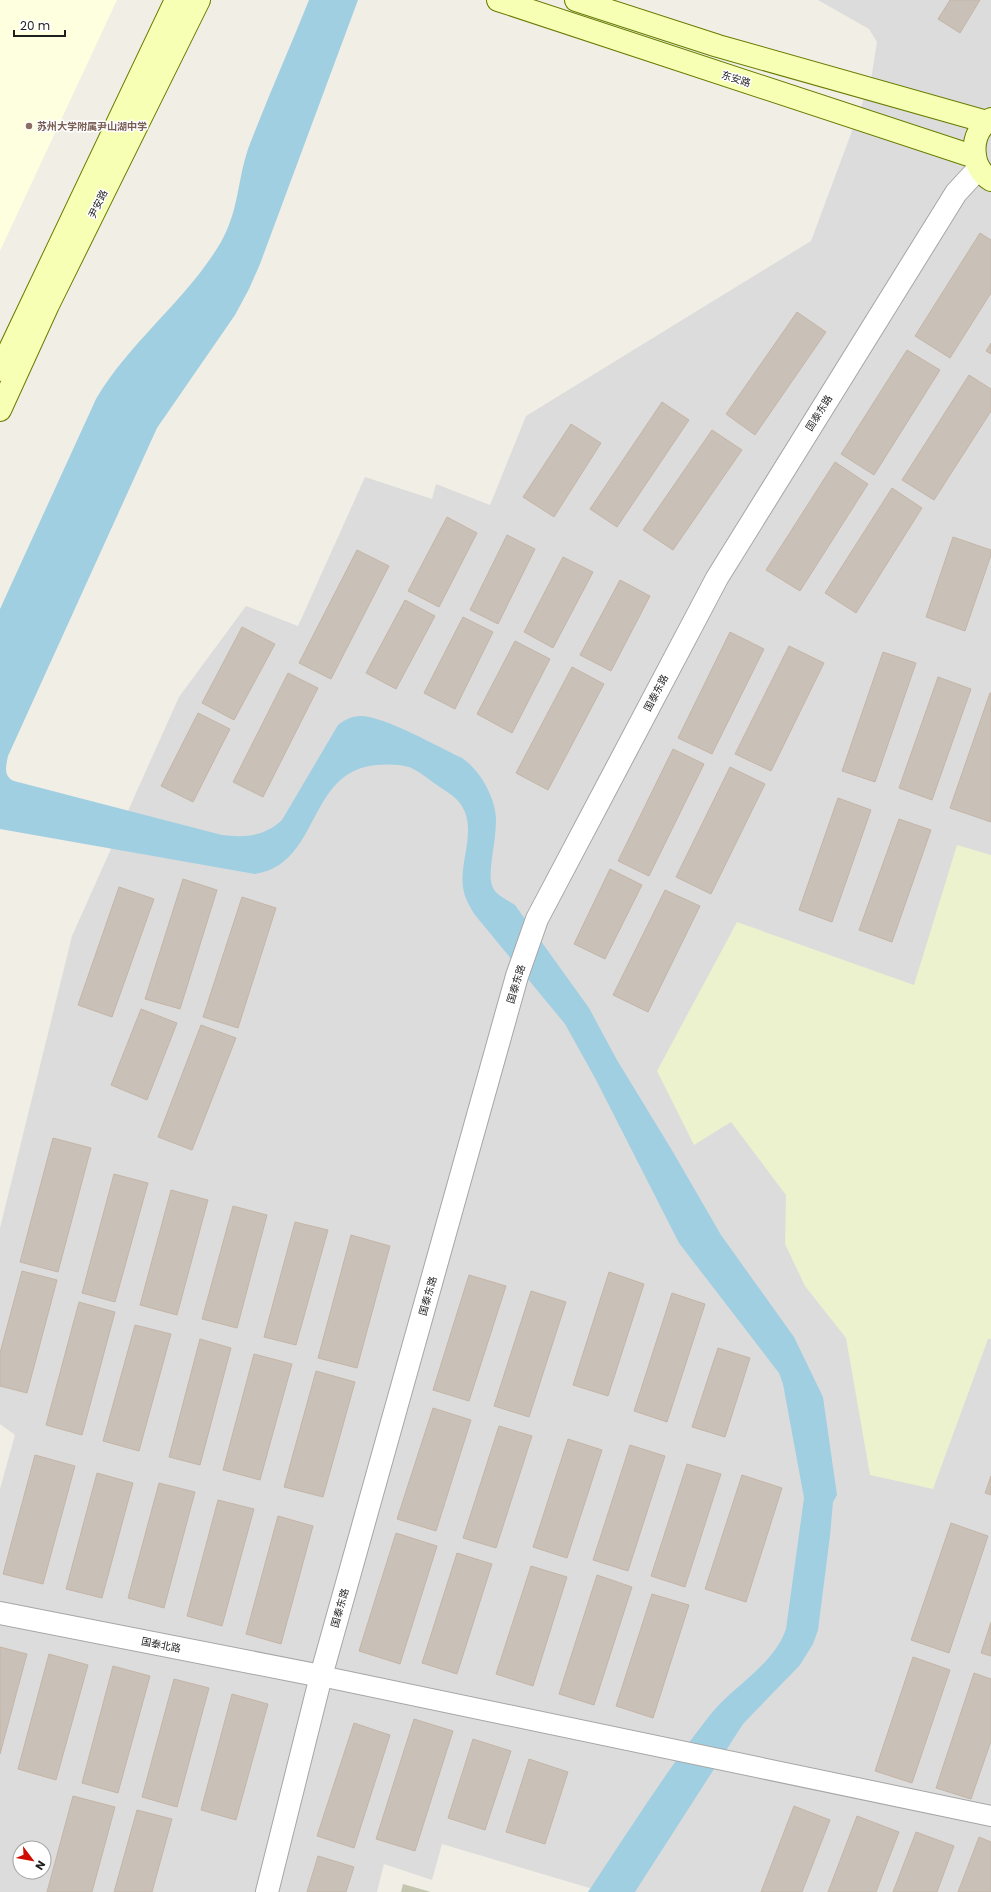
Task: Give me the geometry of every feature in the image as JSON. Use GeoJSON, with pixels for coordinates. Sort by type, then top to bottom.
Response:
{"type":"FeatureCollection","features":[{"type":"Feature","properties":{"kind":"main road","name":"尹安路"},"geometry":{"type":"LineString","coordinates":[[0,370],[176,0]]}},
{"type":"Feature","properties":{"kind":"main road","name":"尹安路"},"geometry":{"type":"LineString","coordinates":[[0,410],[48,305],[199,0]]}},
{"type":"Feature","properties":{"kind":"main road","name":"东安路"},"geometry":{"type":"LineString","coordinates":[[498,0],[981,168]]}},
{"type":"Feature","properties":{"kind":"main road"},"geometry":{"type":"LineString","coordinates":[[576,0],[718,46],[989,120],[979,131],[974,143],[981,168]]}},
{"type":"Feature","properties":{"kind":"street","name":"国泰东路"},"geometry":{"type":"LineString","coordinates":[[267,1892],[321,1676],[517,976],[537,919],[717,578],[956,193],[981,168]]}},
{"type":"Feature","properties":{"kind":"street","name":"国泰北路"},"geometry":{"type":"LineString","coordinates":[[0,1613],[321,1676]]}},
{"type":"Feature","properties":{"kind":"street"},"geometry":{"type":"LineString","coordinates":[[321,1676],[991,1816]]}},
{"type":"Feature","properties":{"kind":"shaded area","name":"苏州大学附属尹山湖中学"},"geometry":{"type":"Polygon","coordinates":[[[0,0],[117,0],[0,251],[0,0]]]}},
{"type":"Feature","properties":{"kind":"shaded area"},"geometry":{"type":"Polygon","coordinates":[[[818,0],[991,0],[991,1892],[603,1892],[442,1844],[432,1880],[384,1864],[377,1892],[0,1892],[0,1489],[15,1435],[0,1424],[0,1228],[72,936],[179,697],[246,606],[298,626],[365,477],[432,499],[436,484],[490,505],[526,416],[811,241],[871,80],[877,42],[869,29],[818,0]]]}},
{"type":"Feature","properties":{"kind":"shaded area"},"geometry":{"type":"Polygon","coordinates":[[[957,845],[991,855],[991,1339],[988,1339],[933,1489],[870,1475],[846,1338],[805,1286],[785,1244],[786,1195],[731,1122],[694,1145],[657,1071],[737,922],[914,985],[957,845]]]}},
{"type":"Feature","properties":{"kind":"shaded area"},"geometry":{"type":"Polygon","coordinates":[[[403,1884],[431,1892],[401,1892],[403,1884]]]}},
{"type":"Feature","properties":{"kind":"water"},"geometry":{"type":"Polygon","coordinates":[[[309,0],[358,0],[260,264],[235,315],[157,428],[8,756],[6,770],[8,776],[14,781],[222,835],[254,835],[269,830],[282,820],[338,725],[343,721],[360,716],[371,717],[397,726],[462,758],[475,769],[490,793],[496,818],[491,873],[493,888],[500,896],[515,905],[589,1008],[617,1060],[721,1235],[794,1337],[823,1397],[837,1495],[833,1502],[818,1630],[813,1644],[800,1665],[743,1724],[635,1892],[588,1892],[663,1780],[710,1715],[730,1694],[763,1665],[780,1642],[786,1629],[804,1498],[783,1384],[779,1373],[679,1243],[595,1078],[565,1024],[475,915],[468,902],[463,887],[462,877],[468,833],[468,822],[465,812],[459,802],[451,795],[409,767],[389,764],[376,765],[353,771],[337,784],[324,800],[304,837],[292,854],[276,867],[255,874],[0,829],[0,609],[96,399],[125,358],[192,283],[221,242],[235,207],[244,161],[248,149],[309,0]]]}},
{"type":"Feature","properties":{"kind":"building"},"geometry":{"type":"Polygon","coordinates":[[[950,0],[980,0],[960,33],[938,19],[950,0]]]}},
{"type":"Feature","properties":{"kind":"building"},"geometry":{"type":"Polygon","coordinates":[[[980,233],[991,240],[991,293],[950,358],[915,336],[980,233]]]}},
{"type":"Feature","properties":{"kind":"building"},"geometry":{"type":"Polygon","coordinates":[[[797,312],[826,332],[755,435],[726,414],[797,312]]]}},
{"type":"Feature","properties":{"kind":"building"},"geometry":{"type":"Polygon","coordinates":[[[991,343],[991,354],[986,351],[991,343]]]}},
{"type":"Feature","properties":{"kind":"building"},"geometry":{"type":"Polygon","coordinates":[[[907,350],[940,370],[874,475],[841,454],[907,350]]]}},
{"type":"Feature","properties":{"kind":"building"},"geometry":{"type":"Polygon","coordinates":[[[969,375],[991,389],[991,411],[934,500],[902,480],[969,375]]]}},
{"type":"Feature","properties":{"kind":"building"},"geometry":{"type":"Polygon","coordinates":[[[662,402],[689,420],[617,527],[590,509],[662,402]]]}},
{"type":"Feature","properties":{"kind":"building"},"geometry":{"type":"Polygon","coordinates":[[[571,424],[601,443],[554,517],[523,497],[571,424]]]}},
{"type":"Feature","properties":{"kind":"building"},"geometry":{"type":"Polygon","coordinates":[[[712,430],[742,450],[673,550],[643,530],[712,430]]]}},
{"type":"Feature","properties":{"kind":"building"},"geometry":{"type":"Polygon","coordinates":[[[835,462],[868,484],[800,591],[766,570],[835,462]]]}},
{"type":"Feature","properties":{"kind":"building"},"geometry":{"type":"Polygon","coordinates":[[[892,488],[922,508],[856,613],[825,593],[892,488]]]}},
{"type":"Feature","properties":{"kind":"building"},"geometry":{"type":"Polygon","coordinates":[[[447,517],[477,533],[439,607],[408,591],[447,517]]]}},
{"type":"Feature","properties":{"kind":"building"},"geometry":{"type":"Polygon","coordinates":[[[507,535],[535,549],[498,624],[470,610],[507,535]]]}},
{"type":"Feature","properties":{"kind":"building"},"geometry":{"type":"Polygon","coordinates":[[[953,537],[991,550],[991,555],[965,631],[926,617],[953,537]]]}},
{"type":"Feature","properties":{"kind":"building"},"geometry":{"type":"Polygon","coordinates":[[[357,550],[389,566],[331,679],[299,663],[357,550]]]}},
{"type":"Feature","properties":{"kind":"building"},"geometry":{"type":"Polygon","coordinates":[[[563,557],[593,572],[553,648],[524,632],[563,557]]]}},
{"type":"Feature","properties":{"kind":"building"},"geometry":{"type":"Polygon","coordinates":[[[620,580],[650,596],[611,671],[580,655],[620,580]]]}},
{"type":"Feature","properties":{"kind":"building"},"geometry":{"type":"Polygon","coordinates":[[[405,600],[435,616],[396,689],[366,673],[405,600]]]}},
{"type":"Feature","properties":{"kind":"building"},"geometry":{"type":"Polygon","coordinates":[[[463,617],[493,632],[455,709],[424,693],[463,617]]]}},
{"type":"Feature","properties":{"kind":"building"},"geometry":{"type":"Polygon","coordinates":[[[242,627],[275,644],[234,720],[202,703],[242,627]]]}},
{"type":"Feature","properties":{"kind":"building"},"geometry":{"type":"Polygon","coordinates":[[[730,632],[764,649],[712,754],[678,738],[730,632]]]}},
{"type":"Feature","properties":{"kind":"building"},"geometry":{"type":"Polygon","coordinates":[[[515,641],[550,659],[512,733],[477,714],[515,641]]]}},
{"type":"Feature","properties":{"kind":"building"},"geometry":{"type":"Polygon","coordinates":[[[789,646],[824,663],[771,771],[735,754],[789,646]]]}},
{"type":"Feature","properties":{"kind":"building"},"geometry":{"type":"Polygon","coordinates":[[[883,652],[916,663],[875,782],[842,771],[883,652]]]}},
{"type":"Feature","properties":{"kind":"building"},"geometry":{"type":"Polygon","coordinates":[[[572,667],[604,684],[548,790],[516,773],[572,667]]]}},
{"type":"Feature","properties":{"kind":"building"},"geometry":{"type":"Polygon","coordinates":[[[288,673],[318,688],[263,797],[233,782],[288,673]]]}},
{"type":"Feature","properties":{"kind":"building"},"geometry":{"type":"Polygon","coordinates":[[[938,677],[971,689],[932,800],[899,788],[938,677]]]}},
{"type":"Feature","properties":{"kind":"building"},"geometry":{"type":"Polygon","coordinates":[[[991,693],[991,822],[950,808],[991,693]]]}},
{"type":"Feature","properties":{"kind":"building"},"geometry":{"type":"Polygon","coordinates":[[[198,713],[230,729],[193,802],[161,786],[198,713]]]}},
{"type":"Feature","properties":{"kind":"building"},"geometry":{"type":"Polygon","coordinates":[[[673,749],[704,764],[649,876],[618,861],[673,749]]]}},
{"type":"Feature","properties":{"kind":"building"},"geometry":{"type":"Polygon","coordinates":[[[730,767],[765,784],[711,894],[676,877],[730,767]]]}},
{"type":"Feature","properties":{"kind":"building"},"geometry":{"type":"Polygon","coordinates":[[[838,798],[871,810],[832,922],[799,910],[838,798]]]}},
{"type":"Feature","properties":{"kind":"building"},"geometry":{"type":"Polygon","coordinates":[[[899,819],[931,830],[892,942],[859,930],[899,819]]]}},
{"type":"Feature","properties":{"kind":"building"},"geometry":{"type":"Polygon","coordinates":[[[610,869],[642,885],[605,959],[574,944],[610,869]]]}},
{"type":"Feature","properties":{"kind":"building"},"geometry":{"type":"Polygon","coordinates":[[[183,879],[217,890],[180,1009],[145,999],[183,879]]]}},
{"type":"Feature","properties":{"kind":"building"},"geometry":{"type":"Polygon","coordinates":[[[119,887],[154,899],[112,1017],[78,1005],[119,887]]]}},
{"type":"Feature","properties":{"kind":"building"},"geometry":{"type":"Polygon","coordinates":[[[665,890],[700,906],[648,1012],[613,995],[665,890]]]}},
{"type":"Feature","properties":{"kind":"building"},"geometry":{"type":"Polygon","coordinates":[[[242,897],[276,908],[238,1028],[203,1017],[242,897]]]}},
{"type":"Feature","properties":{"kind":"building"},"geometry":{"type":"Polygon","coordinates":[[[141,1009],[177,1023],[147,1100],[111,1085],[141,1009]]]}},
{"type":"Feature","properties":{"kind":"building"},"geometry":{"type":"Polygon","coordinates":[[[201,1025],[236,1038],[192,1150],[158,1137],[201,1025]]]}},
{"type":"Feature","properties":{"kind":"building"},"geometry":{"type":"Polygon","coordinates":[[[53,1138],[91,1148],[58,1272],[20,1262],[53,1138]]]}},
{"type":"Feature","properties":{"kind":"building"},"geometry":{"type":"Polygon","coordinates":[[[114,1174],[148,1183],[115,1302],[82,1293],[114,1174]]]}},
{"type":"Feature","properties":{"kind":"building"},"geometry":{"type":"Polygon","coordinates":[[[171,1190],[208,1200],[177,1315],[140,1305],[171,1190]]]}},
{"type":"Feature","properties":{"kind":"building"},"geometry":{"type":"Polygon","coordinates":[[[233,1206],[267,1215],[237,1328],[202,1319],[233,1206]]]}},
{"type":"Feature","properties":{"kind":"building"},"geometry":{"type":"Polygon","coordinates":[[[295,1222],[328,1230],[296,1345],[264,1337],[295,1222]]]}},
{"type":"Feature","properties":{"kind":"building"},"geometry":{"type":"Polygon","coordinates":[[[351,1235],[390,1246],[357,1368],[318,1358],[351,1235]]]}},
{"type":"Feature","properties":{"kind":"building"},"geometry":{"type":"Polygon","coordinates":[[[22,1271],[57,1280],[27,1393],[0,1386],[0,1353],[22,1271]]]}},
{"type":"Feature","properties":{"kind":"building"},"geometry":{"type":"Polygon","coordinates":[[[609,1272],[644,1284],[608,1396],[573,1385],[609,1272]]]}},
{"type":"Feature","properties":{"kind":"building"},"geometry":{"type":"Polygon","coordinates":[[[469,1275],[506,1286],[469,1401],[433,1390],[469,1275]]]}},
{"type":"Feature","properties":{"kind":"building"},"geometry":{"type":"Polygon","coordinates":[[[531,1291],[566,1302],[529,1417],[494,1406],[531,1291]]]}},
{"type":"Feature","properties":{"kind":"building"},"geometry":{"type":"Polygon","coordinates":[[[672,1293],[705,1304],[667,1422],[634,1411],[672,1293]]]}},
{"type":"Feature","properties":{"kind":"building"},"geometry":{"type":"Polygon","coordinates":[[[79,1302],[115,1312],[82,1435],[46,1425],[79,1302]]]}},
{"type":"Feature","properties":{"kind":"building"},"geometry":{"type":"Polygon","coordinates":[[[135,1325],[171,1334],[139,1451],[103,1441],[135,1325]]]}},
{"type":"Feature","properties":{"kind":"building"},"geometry":{"type":"Polygon","coordinates":[[[200,1339],[231,1348],[200,1465],[169,1457],[200,1339]]]}},
{"type":"Feature","properties":{"kind":"building"},"geometry":{"type":"Polygon","coordinates":[[[718,1348],[750,1358],[725,1437],[692,1427],[718,1348]]]}},
{"type":"Feature","properties":{"kind":"building"},"geometry":{"type":"Polygon","coordinates":[[[254,1354],[292,1364],[260,1480],[223,1470],[254,1354]]]}},
{"type":"Feature","properties":{"kind":"building"},"geometry":{"type":"Polygon","coordinates":[[[316,1371],[355,1382],[323,1497],[284,1487],[316,1371]]]}},
{"type":"Feature","properties":{"kind":"building"},"geometry":{"type":"Polygon","coordinates":[[[433,1408],[471,1420],[436,1531],[397,1519],[433,1408]]]}},
{"type":"Feature","properties":{"kind":"building"},"geometry":{"type":"Polygon","coordinates":[[[499,1426],[532,1436],[496,1548],[463,1538],[499,1426]]]}},
{"type":"Feature","properties":{"kind":"building"},"geometry":{"type":"Polygon","coordinates":[[[568,1439],[602,1450],[567,1558],[533,1547],[568,1439]]]}},
{"type":"Feature","properties":{"kind":"building"},"geometry":{"type":"Polygon","coordinates":[[[630,1445],[665,1456],[628,1571],[593,1560],[630,1445]]]}},
{"type":"Feature","properties":{"kind":"building"},"geometry":{"type":"Polygon","coordinates":[[[35,1455],[75,1466],[43,1584],[3,1574],[35,1455]]]}},
{"type":"Feature","properties":{"kind":"building"},"geometry":{"type":"Polygon","coordinates":[[[687,1464],[721,1474],[685,1587],[651,1576],[687,1464]]]}},
{"type":"Feature","properties":{"kind":"building"},"geometry":{"type":"Polygon","coordinates":[[[97,1473],[133,1483],[102,1598],[66,1589],[97,1473]]]}},
{"type":"Feature","properties":{"kind":"building"},"geometry":{"type":"Polygon","coordinates":[[[742,1475],[782,1488],[746,1602],[705,1589],[742,1475]]]}},
{"type":"Feature","properties":{"kind":"building"},"geometry":{"type":"Polygon","coordinates":[[[991,1476],[991,1495],[985,1493],[991,1476]]]}},
{"type":"Feature","properties":{"kind":"building"},"geometry":{"type":"Polygon","coordinates":[[[159,1483],[195,1492],[164,1608],[128,1598],[159,1483]]]}},
{"type":"Feature","properties":{"kind":"building"},"geometry":{"type":"Polygon","coordinates":[[[218,1500],[254,1509],[222,1626],[187,1616],[218,1500]]]}},
{"type":"Feature","properties":{"kind":"building"},"geometry":{"type":"Polygon","coordinates":[[[278,1516],[313,1526],[281,1644],[246,1634],[278,1516]]]}},
{"type":"Feature","properties":{"kind":"building"},"geometry":{"type":"Polygon","coordinates":[[[951,1523],[988,1536],[949,1653],[911,1640],[951,1523]]]}},
{"type":"Feature","properties":{"kind":"building"},"geometry":{"type":"Polygon","coordinates":[[[396,1533],[437,1546],[400,1664],[359,1651],[396,1533]]]}},
{"type":"Feature","properties":{"kind":"building"},"geometry":{"type":"Polygon","coordinates":[[[457,1553],[492,1564],[457,1674],[422,1663],[457,1553]]]}},
{"type":"Feature","properties":{"kind":"building"},"geometry":{"type":"Polygon","coordinates":[[[531,1566],[567,1577],[533,1686],[496,1674],[531,1566]]]}},
{"type":"Feature","properties":{"kind":"building"},"geometry":{"type":"Polygon","coordinates":[[[597,1575],[632,1587],[594,1705],[559,1694],[597,1575]]]}},
{"type":"Feature","properties":{"kind":"building"},"geometry":{"type":"Polygon","coordinates":[[[652,1594],[689,1605],[653,1718],[616,1706],[652,1594]]]}},
{"type":"Feature","properties":{"kind":"building"},"geometry":{"type":"Polygon","coordinates":[[[991,1622],[991,1656],[981,1653],[991,1622]]]}},
{"type":"Feature","properties":{"kind":"building"},"geometry":{"type":"Polygon","coordinates":[[[0,1647],[27,1654],[0,1754],[0,1647]]]}},
{"type":"Feature","properties":{"kind":"building"},"geometry":{"type":"Polygon","coordinates":[[[49,1654],[88,1665],[56,1780],[18,1769],[49,1654]]]}},
{"type":"Feature","properties":{"kind":"building"},"geometry":{"type":"Polygon","coordinates":[[[913,1657],[950,1670],[912,1783],[875,1771],[913,1657]]]}},
{"type":"Feature","properties":{"kind":"building"},"geometry":{"type":"Polygon","coordinates":[[[113,1666],[150,1676],[118,1793],[82,1783],[113,1666]]]}},
{"type":"Feature","properties":{"kind":"building"},"geometry":{"type":"Polygon","coordinates":[[[974,1673],[991,1679],[991,1741],[971,1799],[936,1788],[974,1673]]]}},
{"type":"Feature","properties":{"kind":"building"},"geometry":{"type":"Polygon","coordinates":[[[174,1679],[209,1688],[177,1807],[142,1797],[174,1679]]]}},
{"type":"Feature","properties":{"kind":"building"},"geometry":{"type":"Polygon","coordinates":[[[232,1694],[268,1704],[236,1820],[201,1810],[232,1694]]]}},
{"type":"Feature","properties":{"kind":"building"},"geometry":{"type":"Polygon","coordinates":[[[414,1719],[453,1731],[415,1851],[376,1839],[414,1719]]]}},
{"type":"Feature","properties":{"kind":"building"},"geometry":{"type":"Polygon","coordinates":[[[354,1723],[390,1735],[354,1848],[317,1836],[354,1723]]]}},
{"type":"Feature","properties":{"kind":"building"},"geometry":{"type":"Polygon","coordinates":[[[473,1739],[511,1751],[485,1830],[448,1818],[473,1739]]]}},
{"type":"Feature","properties":{"kind":"building"},"geometry":{"type":"Polygon","coordinates":[[[529,1759],[568,1772],[545,1844],[506,1832],[529,1759]]]}},
{"type":"Feature","properties":{"kind":"building"},"geometry":{"type":"Polygon","coordinates":[[[73,1796],[115,1807],[92,1892],[47,1892],[50,1880],[52,1880],[52,1874],[73,1796]]]}},
{"type":"Feature","properties":{"kind":"building"},"geometry":{"type":"Polygon","coordinates":[[[794,1806],[830,1820],[802,1892],[761,1892],[794,1806]]]}},
{"type":"Feature","properties":{"kind":"building"},"geometry":{"type":"Polygon","coordinates":[[[137,1810],[172,1819],[152,1892],[114,1892],[137,1810]]]}},
{"type":"Feature","properties":{"kind":"building"},"geometry":{"type":"Polygon","coordinates":[[[857,1816],[899,1832],[876,1892],[828,1892],[857,1816]]]}},
{"type":"Feature","properties":{"kind":"building"},"geometry":{"type":"Polygon","coordinates":[[[916,1832],[954,1846],[937,1892],[893,1892],[916,1832]]]}},
{"type":"Feature","properties":{"kind":"building"},"geometry":{"type":"Polygon","coordinates":[[[979,1837],[991,1842],[991,1892],[958,1892],[979,1837]]]}},
{"type":"Feature","properties":{"kind":"building"},"geometry":{"type":"Polygon","coordinates":[[[318,1856],[354,1867],[346,1892],[307,1892],[318,1856]]]}},
{"type":"Feature","properties":{"kind":"place","name":"苏州大学附属尹山湖中学"},"geometry":{"type":"Point","coordinates":[29,126]}}]}
